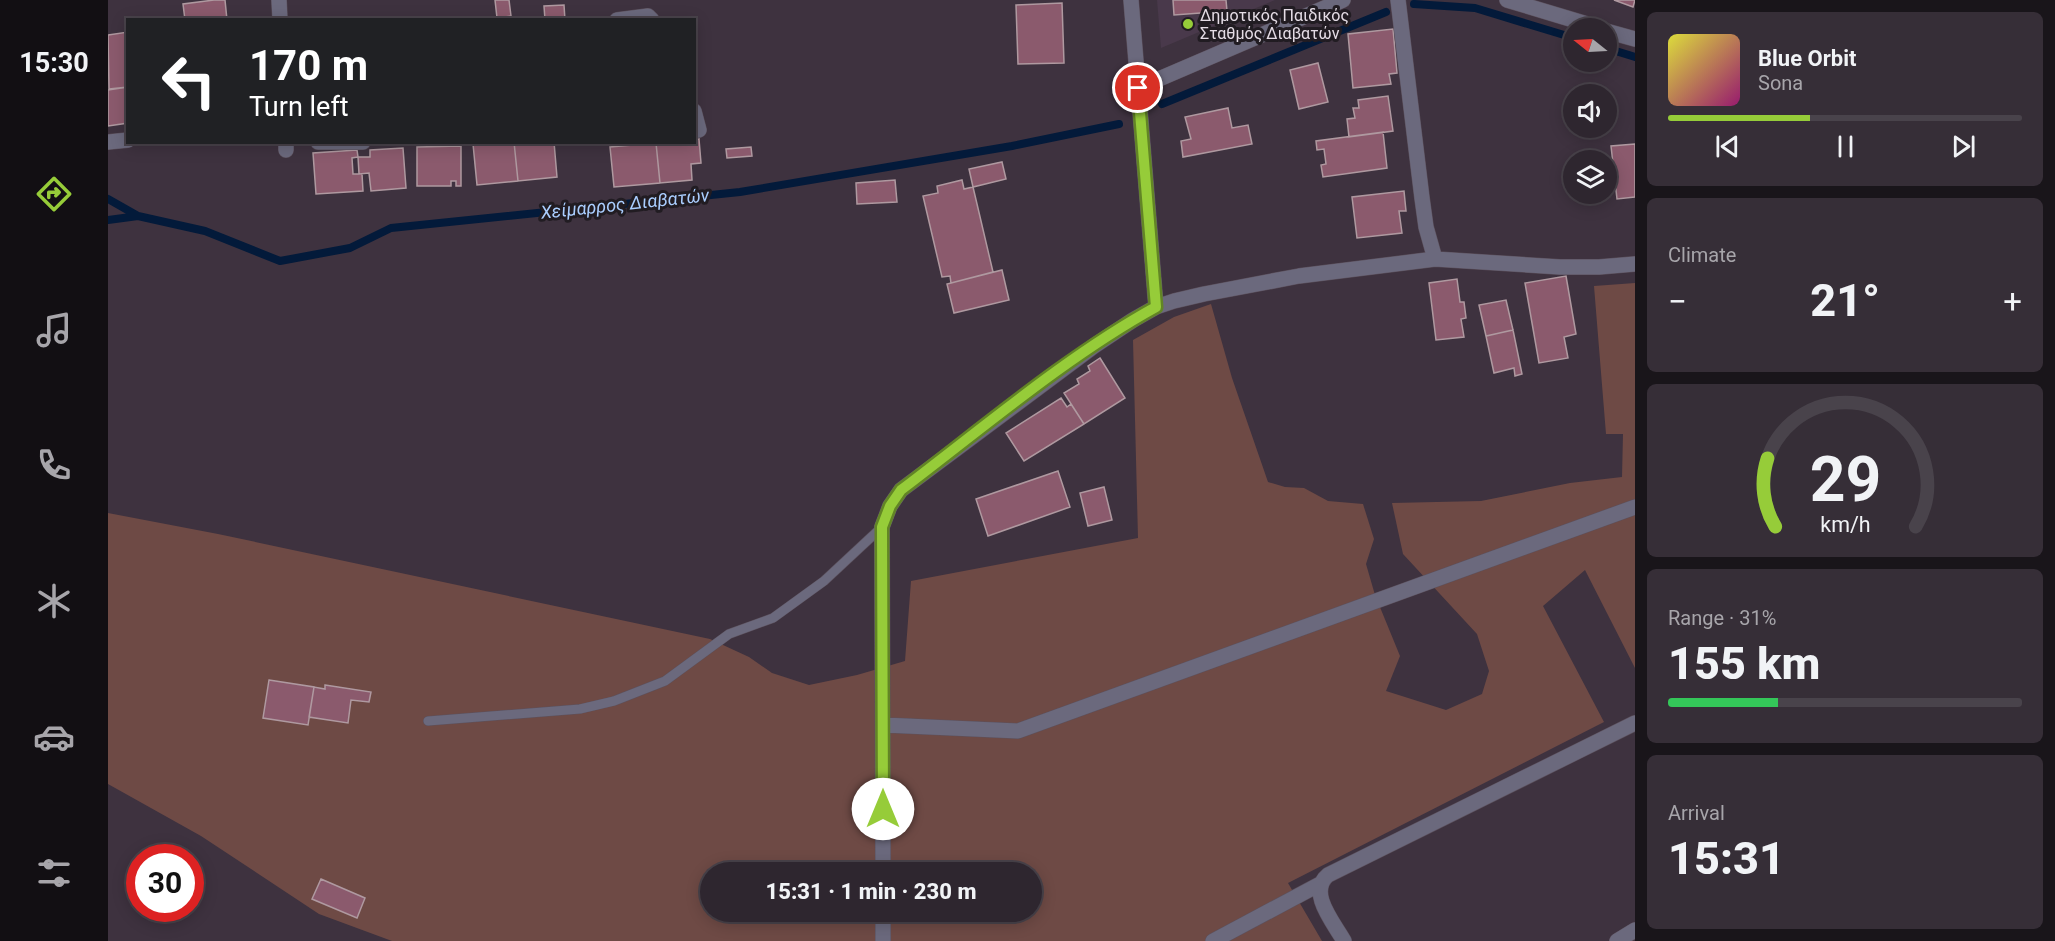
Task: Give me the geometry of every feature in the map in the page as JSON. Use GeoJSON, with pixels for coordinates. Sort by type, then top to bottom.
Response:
{"type":"FeatureCollection","features":[{"type":"Feature","properties":{"kind":"street"},"geometry":{"type":"LineString","coordinates":[[279,0],[280,18]]}},
{"type":"Feature","properties":{"kind":"street"},"geometry":{"type":"LineString","coordinates":[[1131,0],[1156,307]]}},
{"type":"Feature","properties":{"kind":"street"},"geometry":{"type":"LineString","coordinates":[[1138,88],[1343,0]]}},
{"type":"Feature","properties":{"kind":"street"},"geometry":{"type":"LineString","coordinates":[[1398,0],[1426,227],[1435,258]]}},
{"type":"Feature","properties":{"kind":"street"},"geometry":{"type":"LineString","coordinates":[[1507,0],[1567,18]]}},
{"type":"Feature","properties":{"kind":"street"},"geometry":{"type":"LineString","coordinates":[[632,18],[648,16],[650,18]]}},
{"type":"Feature","properties":{"kind":"street"},"geometry":{"type":"LineString","coordinates":[[1617,34],[1635,39]]}},
{"type":"Feature","properties":{"kind":"street"},"geometry":{"type":"LineString","coordinates":[[108,142],[126,140]]}},
{"type":"Feature","properties":{"kind":"street"},"geometry":{"type":"LineString","coordinates":[[883,862],[882,527],[890,506],[901,490],[1056,373],[1116,331],[1156,307],[1190,297],[1289,278],[1435,258],[1560,267],[1635,264]]}},
{"type":"Feature","properties":{"kind":"street"},"geometry":{"type":"LineString","coordinates":[[884,725],[1018,731],[1635,507]]}},
{"type":"Feature","properties":{"kind":"street"},"geometry":{"type":"LineString","coordinates":[[1213,941],[1320,884],[1328,875],[1635,723]]}},
{"type":"Feature","properties":{"kind":"street"},"geometry":{"type":"LineString","coordinates":[[1320,884],[1319,897],[1344,941]]}},
{"type":"Feature","properties":{"kind":"street"},"geometry":{"type":"LineString","coordinates":[[883,922],[883,941]]}},
{"type":"Feature","properties":{"kind":"street"},"geometry":{"type":"LineString","coordinates":[[1617,941],[1635,930]]}},
{"type":"Feature","properties":{"kind":"lane"},"geometry":{"type":"LineString","coordinates":[[428,721],[580,709],[614,701],[665,681],[729,634],[773,618],[824,581],[882,527]]}},
{"type":"Feature","properties":{"kind":"shaded area","name":"Δημοτικός Παιδικός Σταθμός Διαβατών"},"geometry":{"type":"Polygon","coordinates":[[[1157,0],[1275,0],[1161,48],[1157,0]]]}},
{"type":"Feature","properties":{"kind":"shaded area"},"geometry":{"type":"Polygon","coordinates":[[[1635,283],[1635,668],[1585,570],[1543,606],[1604,722],[1288,883],[1322,941],[392,941],[319,914],[201,836],[108,784],[108,513],[218,534],[710,639],[749,657],[772,673],[809,685],[857,675],[905,661],[911,581],[1138,538],[1133,340],[1174,317],[1211,304],[1232,378],[1268,482],[1285,487],[1304,488],[1328,501],[1363,504],[1374,539],[1366,564],[1375,595],[1400,656],[1386,691],[1446,710],[1482,694],[1489,671],[1477,634],[1403,554],[1392,503],[1481,501],[1570,483],[1622,477],[1623,434],[1606,434],[1594,286],[1635,283]]]}},
{"type":"Feature","properties":{"kind":"building"},"geometry":{"type":"Polygon","coordinates":[[[225,0],[227,18],[185,18],[183,4],[225,0]]]}},
{"type":"Feature","properties":{"kind":"building"},"geometry":{"type":"Polygon","coordinates":[[[495,0],[509,0],[511,16],[497,18],[495,0]]]}},
{"type":"Feature","properties":{"kind":"building"},"geometry":{"type":"Polygon","coordinates":[[[1173,0],[1226,0],[1227,11],[1174,15],[1173,0]]]}},
{"type":"Feature","properties":{"kind":"building"},"geometry":{"type":"Polygon","coordinates":[[[1614,0],[1635,0],[1633,7],[1614,0]]]}},
{"type":"Feature","properties":{"kind":"building"},"geometry":{"type":"Polygon","coordinates":[[[1062,3],[1064,63],[1018,64],[1016,5],[1062,3]]]}},
{"type":"Feature","properties":{"kind":"building"},"geometry":{"type":"Polygon","coordinates":[[[564,5],[565,18],[545,18],[544,6],[564,5]]]}},
{"type":"Feature","properties":{"kind":"building"},"geometry":{"type":"Polygon","coordinates":[[[1393,29],[1397,73],[1389,74],[1391,84],[1353,88],[1348,34],[1393,29]]]}},
{"type":"Feature","properties":{"kind":"building"},"geometry":{"type":"Polygon","coordinates":[[[126,32],[126,87],[109,89],[108,35],[126,32]]]}},
{"type":"Feature","properties":{"kind":"building"},"geometry":{"type":"Polygon","coordinates":[[[1318,63],[1328,102],[1299,109],[1290,70],[1318,63]]]}},
{"type":"Feature","properties":{"kind":"building"},"geometry":{"type":"Polygon","coordinates":[[[126,87],[126,123],[108,126],[108,90],[126,87]]]}},
{"type":"Feature","properties":{"kind":"building"},"geometry":{"type":"Polygon","coordinates":[[[1388,96],[1393,131],[1349,137],[1347,119],[1355,118],[1353,108],[1359,108],[1358,100],[1388,96]]]}},
{"type":"Feature","properties":{"kind":"building"},"geometry":{"type":"Polygon","coordinates":[[[1228,108],[1232,128],[1248,125],[1252,144],[1183,157],[1181,141],[1191,139],[1185,117],[1228,108]]]}},
{"type":"Feature","properties":{"kind":"building"},"geometry":{"type":"Polygon","coordinates":[[[1383,132],[1387,168],[1323,177],[1321,165],[1326,164],[1324,149],[1317,150],[1316,141],[1383,132]]]}},
{"type":"Feature","properties":{"kind":"building"},"geometry":{"type":"Polygon","coordinates":[[[699,139],[701,163],[691,164],[692,180],[660,183],[656,144],[696,144],[696,140],[699,139]]]}},
{"type":"Feature","properties":{"kind":"building"},"geometry":{"type":"Polygon","coordinates":[[[473,144],[514,144],[518,181],[477,185],[473,144]]]}},
{"type":"Feature","properties":{"kind":"building"},"geometry":{"type":"Polygon","coordinates":[[[514,144],[554,144],[557,177],[518,181],[514,144]]]}},
{"type":"Feature","properties":{"kind":"building"},"geometry":{"type":"Polygon","coordinates":[[[656,144],[660,183],[614,187],[610,147],[656,144]]]}},
{"type":"Feature","properties":{"kind":"building"},"geometry":{"type":"Polygon","coordinates":[[[1635,144],[1635,197],[1617,199],[1617,150],[1611,150],[1611,146],[1635,144]]]}},
{"type":"Feature","properties":{"kind":"building"},"geometry":{"type":"Polygon","coordinates":[[[461,146],[461,186],[456,186],[456,181],[451,181],[451,186],[417,186],[417,147],[461,146]]]}},
{"type":"Feature","properties":{"kind":"building"},"geometry":{"type":"Polygon","coordinates":[[[751,147],[752,156],[727,158],[726,149],[751,147]]]}},
{"type":"Feature","properties":{"kind":"building"},"geometry":{"type":"Polygon","coordinates":[[[403,148],[406,188],[371,191],[369,173],[359,174],[358,157],[370,157],[370,150],[403,148]]]}},
{"type":"Feature","properties":{"kind":"building"},"geometry":{"type":"Polygon","coordinates":[[[357,150],[358,157],[352,158],[353,174],[362,174],[363,191],[316,194],[313,153],[357,150]]]}},
{"type":"Feature","properties":{"kind":"building"},"geometry":{"type":"Polygon","coordinates":[[[1002,162],[1006,179],[973,187],[969,169],[1002,162]]]}},
{"type":"Feature","properties":{"kind":"building"},"geometry":{"type":"Polygon","coordinates":[[[895,180],[897,202],[857,204],[856,183],[895,180]]]}},
{"type":"Feature","properties":{"kind":"building"},"geometry":{"type":"Polygon","coordinates":[[[962,180],[964,189],[973,187],[993,272],[951,283],[950,276],[942,277],[923,196],[938,193],[937,186],[962,180]]]}},
{"type":"Feature","properties":{"kind":"building"},"geometry":{"type":"Polygon","coordinates":[[[1404,191],[1406,211],[1399,211],[1402,233],[1357,238],[1352,197],[1404,191]]]}},
{"type":"Feature","properties":{"kind":"building"},"geometry":{"type":"Polygon","coordinates":[[[1002,270],[1009,300],[954,313],[947,284],[1002,270]]]}},
{"type":"Feature","properties":{"kind":"building"},"geometry":{"type":"Polygon","coordinates":[[[1566,276],[1576,334],[1564,337],[1568,358],[1539,363],[1525,283],[1566,276]]]}},
{"type":"Feature","properties":{"kind":"building"},"geometry":{"type":"Polygon","coordinates":[[[1457,279],[1460,302],[1464,302],[1466,318],[1461,319],[1464,337],[1436,340],[1429,283],[1457,279]]]}},
{"type":"Feature","properties":{"kind":"building"},"geometry":{"type":"Polygon","coordinates":[[[1506,300],[1513,330],[1486,336],[1479,305],[1506,300]]]}},
{"type":"Feature","properties":{"kind":"building"},"geometry":{"type":"Polygon","coordinates":[[[1513,330],[1522,374],[1515,376],[1514,368],[1494,373],[1486,336],[1513,330]]]}},
{"type":"Feature","properties":{"kind":"building"},"geometry":{"type":"Polygon","coordinates":[[[1100,358],[1125,398],[1084,424],[1064,393],[1079,384],[1077,379],[1090,371],[1088,366],[1100,358]]]}},
{"type":"Feature","properties":{"kind":"building"},"geometry":{"type":"Polygon","coordinates":[[[1061,398],[1067,407],[1071,404],[1084,424],[1024,461],[1006,433],[1061,398]]]}},
{"type":"Feature","properties":{"kind":"building"},"geometry":{"type":"Polygon","coordinates":[[[1058,471],[1070,507],[988,536],[976,499],[1058,471]]]}},
{"type":"Feature","properties":{"kind":"building"},"geometry":{"type":"Polygon","coordinates":[[[1104,487],[1112,520],[1088,526],[1080,493],[1104,487]]]}},
{"type":"Feature","properties":{"kind":"building"},"geometry":{"type":"Polygon","coordinates":[[[269,680],[314,687],[308,725],[263,718],[269,680]]]}},
{"type":"Feature","properties":{"kind":"building"},"geometry":{"type":"Polygon","coordinates":[[[325,685],[371,692],[369,702],[351,700],[348,723],[309,717],[314,687],[325,689],[325,685]]]}},
{"type":"Feature","properties":{"kind":"building"},"geometry":{"type":"Polygon","coordinates":[[[321,879],[365,898],[357,918],[312,899],[321,879]]]}},
{"type":"Feature","properties":{"kind":"waterway"},"geometry":{"type":"LineString","coordinates":[[1414,4],[1475,8],[1563,35]]}},
{"type":"Feature","properties":{"kind":"waterway"},"geometry":{"type":"LineString","coordinates":[[1162,104],[1386,12]]}},
{"type":"Feature","properties":{"kind":"waterway"},"geometry":{"type":"LineString","coordinates":[[1617,51],[1635,57]]}},
{"type":"Feature","properties":{"kind":"waterway","name":"Χείμαρρος Διαβατών"},"geometry":{"type":"LineString","coordinates":[[108,199],[138,216],[205,231],[280,261],[350,248],[391,228],[740,192],[1012,146],[1119,124]]}},
{"type":"Feature","properties":{"kind":"waterway","name":"Χείμαρρος Διαβατών"},"geometry":{"type":"LineString","coordinates":[[108,220],[138,216]]}},
{"type":"Feature","properties":{"kind":"place","name":"Δημοτικός Παιδικός Σταθμός Διαβατών"},"geometry":{"type":"Point","coordinates":[1188,24]}},
{"type":"Feature","properties":{"kind":"route"},"geometry":{"type":"LineString","coordinates":[[883,809],[882,527],[890,506],[901,490],[1063,368],[1132,320],[1156,307],[1138,88]]}}]}
